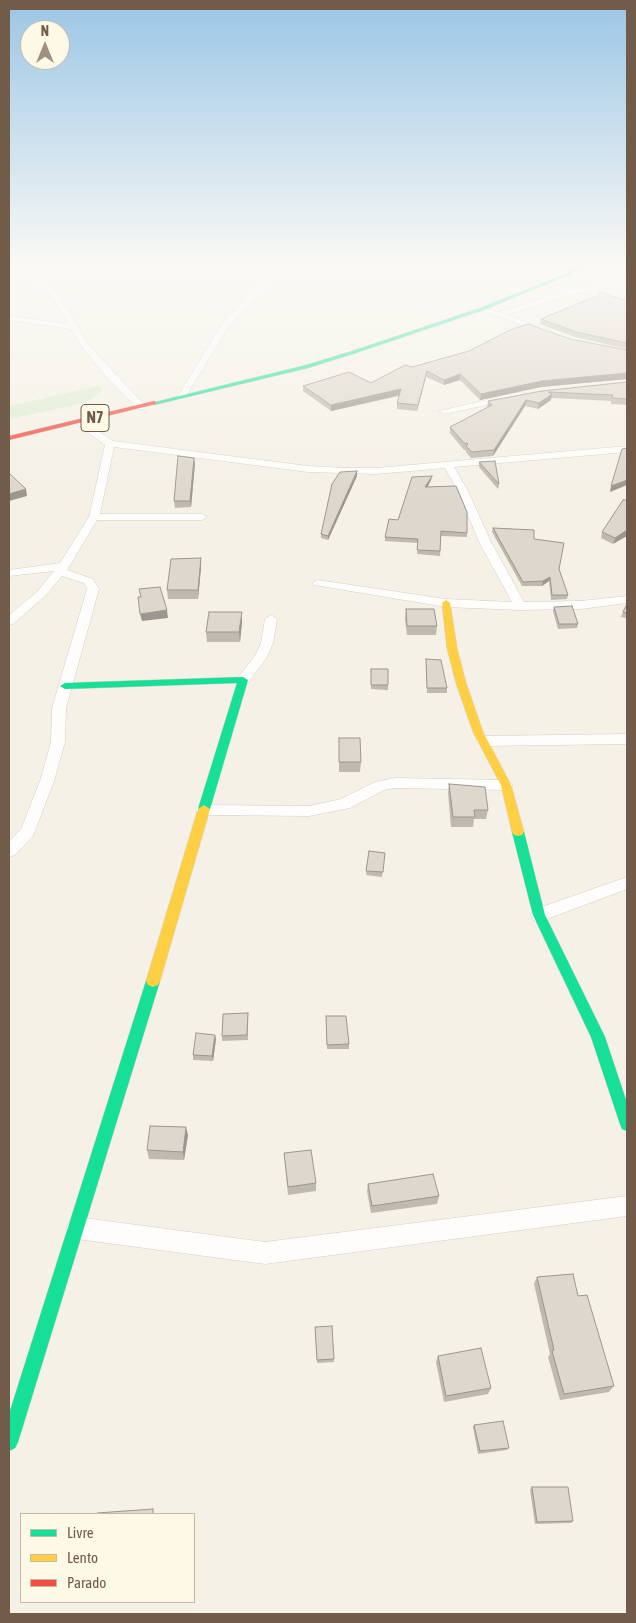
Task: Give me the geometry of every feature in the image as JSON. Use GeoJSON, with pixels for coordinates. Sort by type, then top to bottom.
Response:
{"type":"FeatureCollection","features":[{"type":"Feature","properties":{"kind":"main road","name":"N7"},"geometry":{"type":"LineString","coordinates":[[9,438],[308,366],[390,341]]}},
{"type":"Feature","properties":{"kind":"main road"},"geometry":{"type":"LineString","coordinates":[[446,603],[452,648],[460,683],[483,741],[506,785],[539,915],[598,1037],[627,1124]]}},
{"type":"Feature","properties":{"kind":"main road"},"geometry":{"type":"LineString","coordinates":[[9,1442],[17,1390],[77,1228],[243,680],[65,686]]}},
{"type":"Feature","properties":{"kind":"street"},"geometry":{"type":"LineString","coordinates":[[84,341],[109,374],[141,407]]}},
{"type":"Feature","properties":{"kind":"street"},"geometry":{"type":"LineString","coordinates":[[182,396],[216,341]]}},
{"type":"Feature","properties":{"kind":"street"},"geometry":{"type":"LineString","coordinates":[[444,411],[534,393]]}},
{"type":"Feature","properties":{"kind":"street"},"geometry":{"type":"LineString","coordinates":[[78,422],[110,444],[308,469],[376,471],[627,449]]}},
{"type":"Feature","properties":{"kind":"street"},"geometry":{"type":"LineString","coordinates":[[9,621],[41,594],[62,568],[94,517],[110,444]]}},
{"type":"Feature","properties":{"kind":"street"},"geometry":{"type":"LineString","coordinates":[[448,465],[463,491],[485,542],[520,606]]}},
{"type":"Feature","properties":{"kind":"street"},"geometry":{"type":"LineString","coordinates":[[94,517],[202,516]]}},
{"type":"Feature","properties":{"kind":"street"},"geometry":{"type":"LineString","coordinates":[[9,573],[62,568],[89,581],[93,589],[59,708],[58,742],[47,781],[28,832],[9,851]]}},
{"type":"Feature","properties":{"kind":"street"},"geometry":{"type":"LineString","coordinates":[[318,583],[446,603],[520,606],[627,600]]}},
{"type":"Feature","properties":{"kind":"street"},"geometry":{"type":"LineString","coordinates":[[243,680],[261,657],[267,643],[271,619]]}},
{"type":"Feature","properties":{"kind":"street"},"geometry":{"type":"LineString","coordinates":[[483,741],[627,739]]}},
{"type":"Feature","properties":{"kind":"street"},"geometry":{"type":"LineString","coordinates":[[203,810],[316,810],[345,804],[380,786],[395,783],[506,785]]}},
{"type":"Feature","properties":{"kind":"street"},"geometry":{"type":"LineString","coordinates":[[539,915],[627,883]]}},
{"type":"Feature","properties":{"kind":"street"},"geometry":{"type":"LineString","coordinates":[[77,1228],[265,1254],[627,1206]]}},
{"type":"Feature","properties":{"kind":"green space"},"geometry":{"type":"Polygon","coordinates":[[[98,386],[103,390],[88,402],[9,419],[9,406],[98,386]]]}},
{"type":"Feature","properties":{"kind":"building"},"geometry":{"type":"Polygon","coordinates":[[[489,341],[579,341],[627,350],[627,373],[542,381],[481,394],[460,374],[444,380],[427,371],[418,405],[397,403],[401,389],[331,405],[303,386],[349,372],[371,383],[405,365],[412,367],[469,351],[489,341]]]}},
{"type":"Feature","properties":{"kind":"building"},"geometry":{"type":"Polygon","coordinates":[[[627,382],[627,399],[612,398],[613,395],[548,392],[552,394],[539,403],[526,400],[494,450],[472,452],[466,446],[468,444],[464,443],[450,427],[492,405],[488,401],[542,391],[627,382]]]}},
{"type":"Feature","properties":{"kind":"building"},"geometry":{"type":"Polygon","coordinates":[[[627,448],[627,480],[611,486],[622,449],[627,448]]]}},
{"type":"Feature","properties":{"kind":"building"},"geometry":{"type":"Polygon","coordinates":[[[178,456],[194,458],[190,501],[174,501],[178,456]]]}},
{"type":"Feature","properties":{"kind":"building"},"geometry":{"type":"Polygon","coordinates":[[[495,461],[499,484],[479,462],[495,461]]]}},
{"type":"Feature","properties":{"kind":"building"},"geometry":{"type":"Polygon","coordinates":[[[357,471],[328,536],[321,534],[332,484],[340,472],[357,471]]]}},
{"type":"Feature","properties":{"kind":"building"},"geometry":{"type":"Polygon","coordinates":[[[9,473],[26,489],[9,494],[9,473]]]}},
{"type":"Feature","properties":{"kind":"building"},"geometry":{"type":"Polygon","coordinates":[[[432,476],[425,487],[456,486],[467,512],[467,533],[441,531],[440,551],[417,550],[418,539],[385,537],[389,519],[398,520],[412,477],[432,476]]]}},
{"type":"Feature","properties":{"kind":"building"},"geometry":{"type":"Polygon","coordinates":[[[623,500],[627,500],[627,530],[615,538],[602,532],[623,500]]]}},
{"type":"Feature","properties":{"kind":"building"},"geometry":{"type":"Polygon","coordinates":[[[493,528],[534,530],[534,539],[564,543],[559,569],[568,595],[552,595],[550,577],[543,581],[523,582],[493,528]]]}},
{"type":"Feature","properties":{"kind":"building"},"geometry":{"type":"Polygon","coordinates":[[[201,558],[198,590],[167,590],[171,559],[201,558]]]}},
{"type":"Feature","properties":{"kind":"building"},"geometry":{"type":"Polygon","coordinates":[[[160,587],[167,610],[140,614],[138,597],[141,597],[139,589],[160,587]]]}},
{"type":"Feature","properties":{"kind":"building"},"geometry":{"type":"Polygon","coordinates":[[[627,604],[627,613],[623,612],[627,604]]]}},
{"type":"Feature","properties":{"kind":"building"},"geometry":{"type":"Polygon","coordinates":[[[572,606],[578,624],[559,624],[554,607],[572,606]]]}},
{"type":"Feature","properties":{"kind":"building"},"geometry":{"type":"Polygon","coordinates":[[[406,609],[434,609],[437,626],[407,626],[406,609]]]}},
{"type":"Feature","properties":{"kind":"building"},"geometry":{"type":"Polygon","coordinates":[[[209,612],[242,612],[239,632],[206,632],[209,612]]]}},
{"type":"Feature","properties":{"kind":"building"},"geometry":{"type":"Polygon","coordinates":[[[426,659],[441,660],[447,688],[427,688],[426,659]]]}},
{"type":"Feature","properties":{"kind":"building"},"geometry":{"type":"Polygon","coordinates":[[[371,669],[388,669],[388,685],[371,685],[371,669]]]}},
{"type":"Feature","properties":{"kind":"building"},"geometry":{"type":"Polygon","coordinates":[[[339,738],[360,738],[361,762],[339,762],[339,738]]]}},
{"type":"Feature","properties":{"kind":"building"},"geometry":{"type":"Polygon","coordinates":[[[449,784],[485,787],[488,810],[474,810],[475,817],[453,817],[449,784]]]}},
{"type":"Feature","properties":{"kind":"building"},"geometry":{"type":"Polygon","coordinates":[[[369,851],[385,853],[383,872],[366,871],[369,851]]]}},
{"type":"Feature","properties":{"kind":"building"},"geometry":{"type":"Polygon","coordinates":[[[248,1013],[247,1035],[222,1036],[223,1014],[248,1013]]]}},
{"type":"Feature","properties":{"kind":"building"},"geometry":{"type":"Polygon","coordinates":[[[326,1016],[346,1016],[349,1044],[327,1045],[326,1016]]]}},
{"type":"Feature","properties":{"kind":"building"},"geometry":{"type":"Polygon","coordinates":[[[196,1033],[215,1035],[212,1056],[193,1055],[196,1033]]]}},
{"type":"Feature","properties":{"kind":"building"},"geometry":{"type":"Polygon","coordinates":[[[150,1126],[186,1127],[183,1152],[147,1150],[150,1126]]]}},
{"type":"Feature","properties":{"kind":"building"},"geometry":{"type":"Polygon","coordinates":[[[311,1150],[316,1183],[288,1187],[284,1153],[311,1150]]]}},
{"type":"Feature","properties":{"kind":"building"},"geometry":{"type":"Polygon","coordinates":[[[433,1174],[439,1196],[372,1206],[368,1184],[433,1174]]]}},
{"type":"Feature","properties":{"kind":"building"},"geometry":{"type":"Polygon","coordinates":[[[573,1274],[578,1296],[587,1295],[614,1386],[564,1394],[552,1351],[554,1350],[537,1277],[573,1274]]]}},
{"type":"Feature","properties":{"kind":"building"},"geometry":{"type":"Polygon","coordinates":[[[332,1326],[334,1359],[317,1360],[315,1327],[332,1326]]]}},
{"type":"Feature","properties":{"kind":"building"},"geometry":{"type":"Polygon","coordinates":[[[481,1348],[491,1388],[446,1396],[438,1356],[481,1348]]]}},
{"type":"Feature","properties":{"kind":"building"},"geometry":{"type":"Polygon","coordinates":[[[503,1421],[509,1448],[480,1451],[474,1425],[503,1421]]]}},
{"type":"Feature","properties":{"kind":"building"},"geometry":{"type":"Polygon","coordinates":[[[532,1487],[568,1487],[573,1521],[537,1522],[532,1487]]]}},
{"type":"Feature","properties":{"kind":"building"},"geometry":{"type":"Polygon","coordinates":[[[153,1509],[153,1513],[97,1513],[153,1509]]]}},
{"type":"Feature","properties":{"kind":"traffic: fast"},"geometry":{"type":"LineString","coordinates":[[154,403],[308,366],[388,341]]}},
{"type":"Feature","properties":{"kind":"traffic: fast"},"geometry":{"type":"LineString","coordinates":[[65,686],[243,680],[204,809]]}},
{"type":"Feature","properties":{"kind":"traffic: fast"},"geometry":{"type":"LineString","coordinates":[[518,832],[539,915],[598,1037],[627,1124]]}},
{"type":"Feature","properties":{"kind":"traffic: fast"},"geometry":{"type":"LineString","coordinates":[[9,1442],[153,981]]}},
{"type":"Feature","properties":{"kind":"traffic: slow"},"geometry":{"type":"LineString","coordinates":[[446,603],[452,648],[461,683],[478,732],[506,785],[518,832]]}},
{"type":"Feature","properties":{"kind":"traffic: slow"},"geometry":{"type":"LineString","coordinates":[[153,981],[204,809]]}},
{"type":"Feature","properties":{"kind":"traffic: jam"},"geometry":{"type":"LineString","coordinates":[[9,438],[154,403]]}}]}
